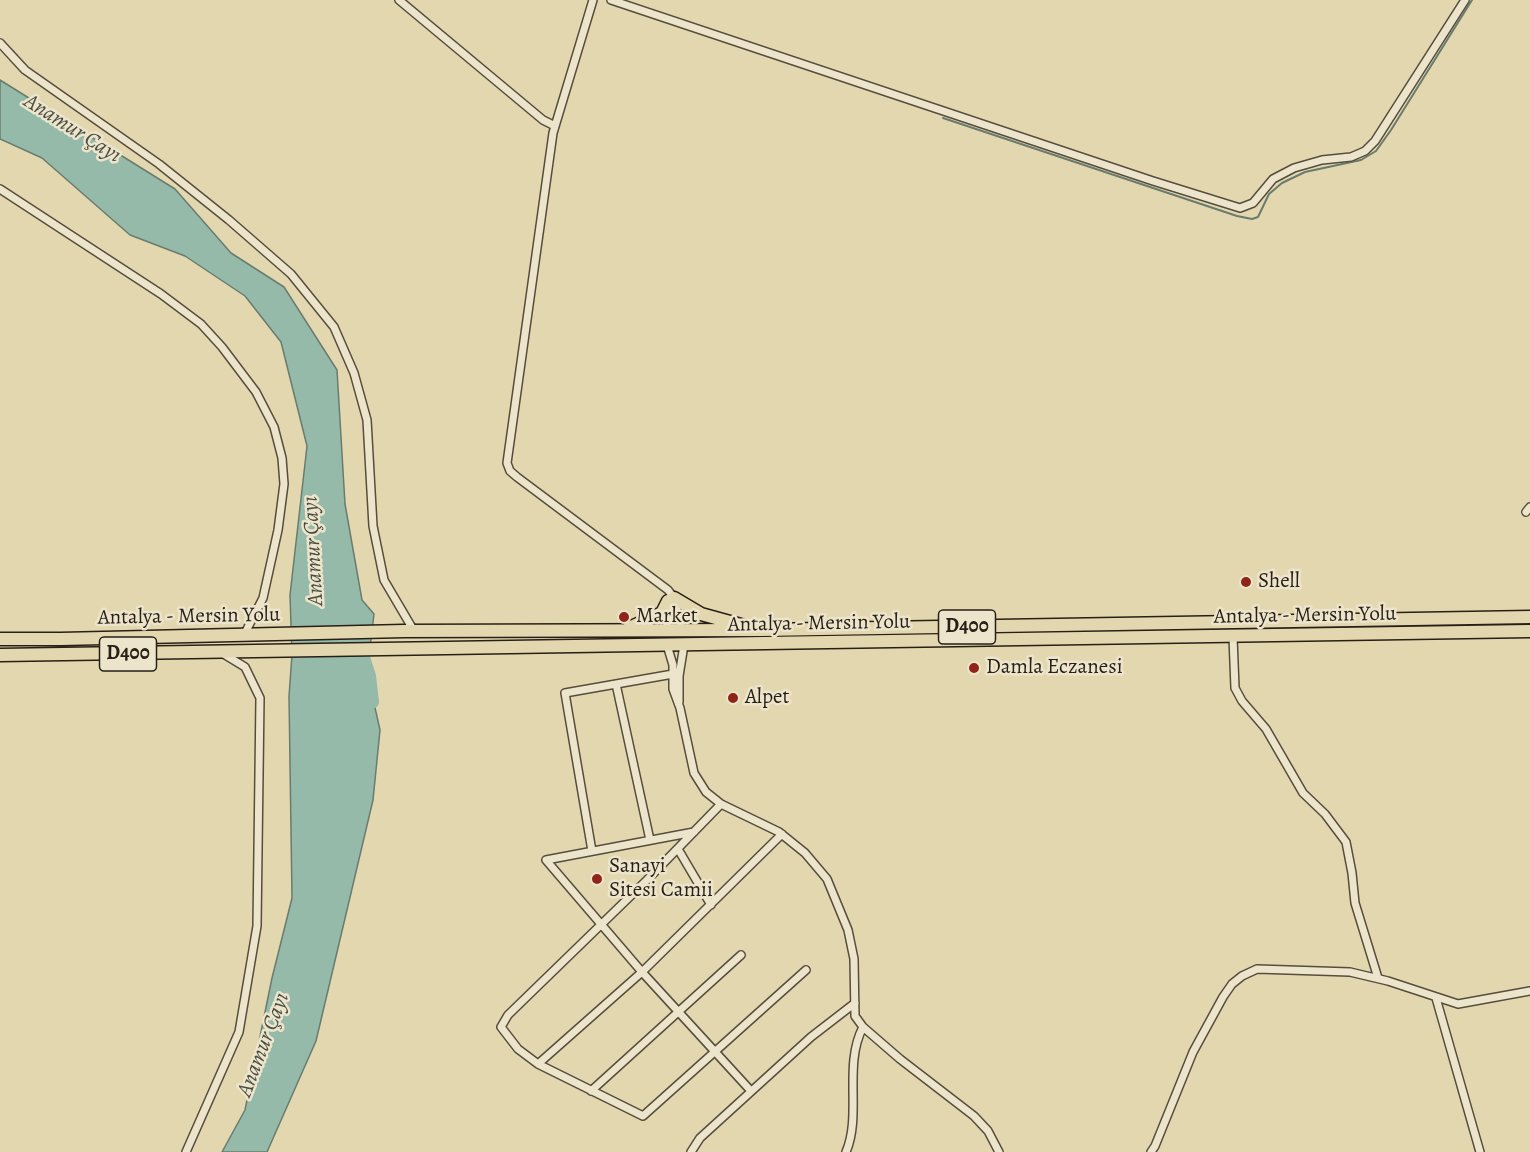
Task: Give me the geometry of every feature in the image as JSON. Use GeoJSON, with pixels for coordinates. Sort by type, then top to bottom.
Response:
{"type":"FeatureCollection","features":[{"type":"Feature","properties":{"kind":"highway"},"geometry":{"type":"LineString","coordinates":[[622,630],[655,618],[662,613],[670,596],[711,618],[762,630]]}},
{"type":"Feature","properties":{"kind":"highway","name":"Antalya - Mersin Yolu"},"geometry":{"type":"LineString","coordinates":[[0,639],[409,631],[762,630],[1530,617]]}},
{"type":"Feature","properties":{"kind":"highway"},"geometry":{"type":"LineString","coordinates":[[666,630],[667,645]]}},
{"type":"Feature","properties":{"kind":"highway"},"geometry":{"type":"LineString","coordinates":[[682,630],[684,645]]}},
{"type":"Feature","properties":{"kind":"highway","name":"Antalya - Mersin Yolu"},"geometry":{"type":"LineString","coordinates":[[0,655],[1530,631]]}},
{"type":"Feature","properties":{"kind":"street"},"geometry":{"type":"LineString","coordinates":[[399,0],[543,120],[555,126]]}},
{"type":"Feature","properties":{"kind":"street"},"geometry":{"type":"LineString","coordinates":[[593,0],[555,126],[507,463],[510,471],[517,477],[670,596],[682,630]]}},
{"type":"Feature","properties":{"kind":"street"},"geometry":{"type":"LineString","coordinates":[[611,0],[1240,208],[1253,203],[1273,180],[1294,168],[1322,160],[1351,157],[1365,151],[1375,141],[1465,0]]}},
{"type":"Feature","properties":{"kind":"street"},"geometry":{"type":"LineString","coordinates":[[0,43],[25,70],[159,164],[229,220],[291,274],[334,327],[354,373],[367,420],[373,526],[384,580],[409,631]]}},
{"type":"Feature","properties":{"kind":"street"},"geometry":{"type":"LineString","coordinates":[[0,189],[161,294],[201,324],[222,347],[256,392],[274,427],[282,458],[284,484],[278,531],[263,598],[248,635]]}},
{"type":"Feature","properties":{"kind":"street"},"geometry":{"type":"LineString","coordinates":[[666,630],[670,596]]}},
{"type":"Feature","properties":{"kind":"street"},"geometry":{"type":"LineString","coordinates":[[1233,637],[1235,688],[1266,729],[1303,793],[1325,814],[1346,843],[1352,873],[1354,903],[1378,978]]}},
{"type":"Feature","properties":{"kind":"street"},"geometry":{"type":"LineString","coordinates":[[667,645],[673,666],[673,689],[680,708],[694,773],[706,792],[721,804],[782,834],[805,853],[827,879],[848,930],[854,959],[855,1016],[863,1027],[900,1059],[974,1116],[988,1131],[999,1152]]}},
{"type":"Feature","properties":{"kind":"street"},"geometry":{"type":"LineString","coordinates":[[680,708],[679,676],[684,645]]}},
{"type":"Feature","properties":{"kind":"street"},"geometry":{"type":"LineString","coordinates":[[186,1152],[239,1032],[257,926],[260,698],[245,667],[220,651]]}},
{"type":"Feature","properties":{"kind":"street"},"geometry":{"type":"LineString","coordinates":[[592,851],[565,693],[673,674]]}},
{"type":"Feature","properties":{"kind":"street"},"geometry":{"type":"LineString","coordinates":[[616,684],[650,840]]}},
{"type":"Feature","properties":{"kind":"street"},"geometry":{"type":"LineString","coordinates":[[721,804],[508,1015],[501,1027],[518,1049],[538,1064],[643,1116],[806,970]]}},
{"type":"Feature","properties":{"kind":"street"},"geometry":{"type":"LineString","coordinates":[[695,831],[546,860],[642,972],[751,1091]]}},
{"type":"Feature","properties":{"kind":"street"},"geometry":{"type":"LineString","coordinates":[[538,1064],[642,972],[782,834]]}},
{"type":"Feature","properties":{"kind":"street"},"geometry":{"type":"LineString","coordinates":[[678,849],[711,905]]}},
{"type":"Feature","properties":{"kind":"street"},"geometry":{"type":"LineString","coordinates":[[591,1091],[741,955]]}},
{"type":"Feature","properties":{"kind":"street"},"geometry":{"type":"LineString","coordinates":[[1151,1152],[1193,1052],[1223,997],[1232,984],[1257,969],[1350,972],[1378,978],[1458,1004],[1530,991]]}},
{"type":"Feature","properties":{"kind":"street"},"geometry":{"type":"LineString","coordinates":[[1436,998],[1480,1152]]}},
{"type":"Feature","properties":{"kind":"street"},"geometry":{"type":"LineString","coordinates":[[691,1152],[700,1138],[810,1037],[855,1003]]}},
{"type":"Feature","properties":{"kind":"street"},"geometry":{"type":"LineString","coordinates":[[846,1152],[851,1130],[855,1041],[863,1027]]}},
{"type":"Feature","properties":{"kind":"water"},"geometry":{"type":"Polygon","coordinates":[[[0,80],[175,189],[231,253],[284,287],[337,370],[345,504],[362,600],[374,614],[367,672],[380,730],[373,800],[316,1041],[267,1152],[222,1152],[245,1110],[272,978],[292,898],[290,595],[307,446],[281,342],[245,296],[185,256],[130,235],[42,158],[0,139],[0,80]]]}},
{"type":"Feature","properties":{"kind":"waterway"},"geometry":{"type":"LineString","coordinates":[[943,118],[1237,216],[1252,219],[1258,217],[1269,194],[1282,183],[1305,172],[1361,160],[1376,151],[1472,0]]}},
{"type":"Feature","properties":{"kind":"waterway","name":"Anamur Çayı"},"geometry":{"type":"LineString","coordinates":[[362,654],[369,676],[372,702]]}},
{"type":"Feature","properties":{"kind":"place","name":"Shell"},"geometry":{"type":"Point","coordinates":[1246,582]}},
{"type":"Feature","properties":{"kind":"place","name":"Market"},"geometry":{"type":"Point","coordinates":[624,617]}},
{"type":"Feature","properties":{"kind":"place","name":"Damla Eczanesi"},"geometry":{"type":"Point","coordinates":[974,668]}},
{"type":"Feature","properties":{"kind":"place","name":"Alpet"},"geometry":{"type":"Point","coordinates":[733,698]}},
{"type":"Feature","properties":{"kind":"place","name":"Sanayi Sitesi Camii"},"geometry":{"type":"Point","coordinates":[597,879]}}]}
